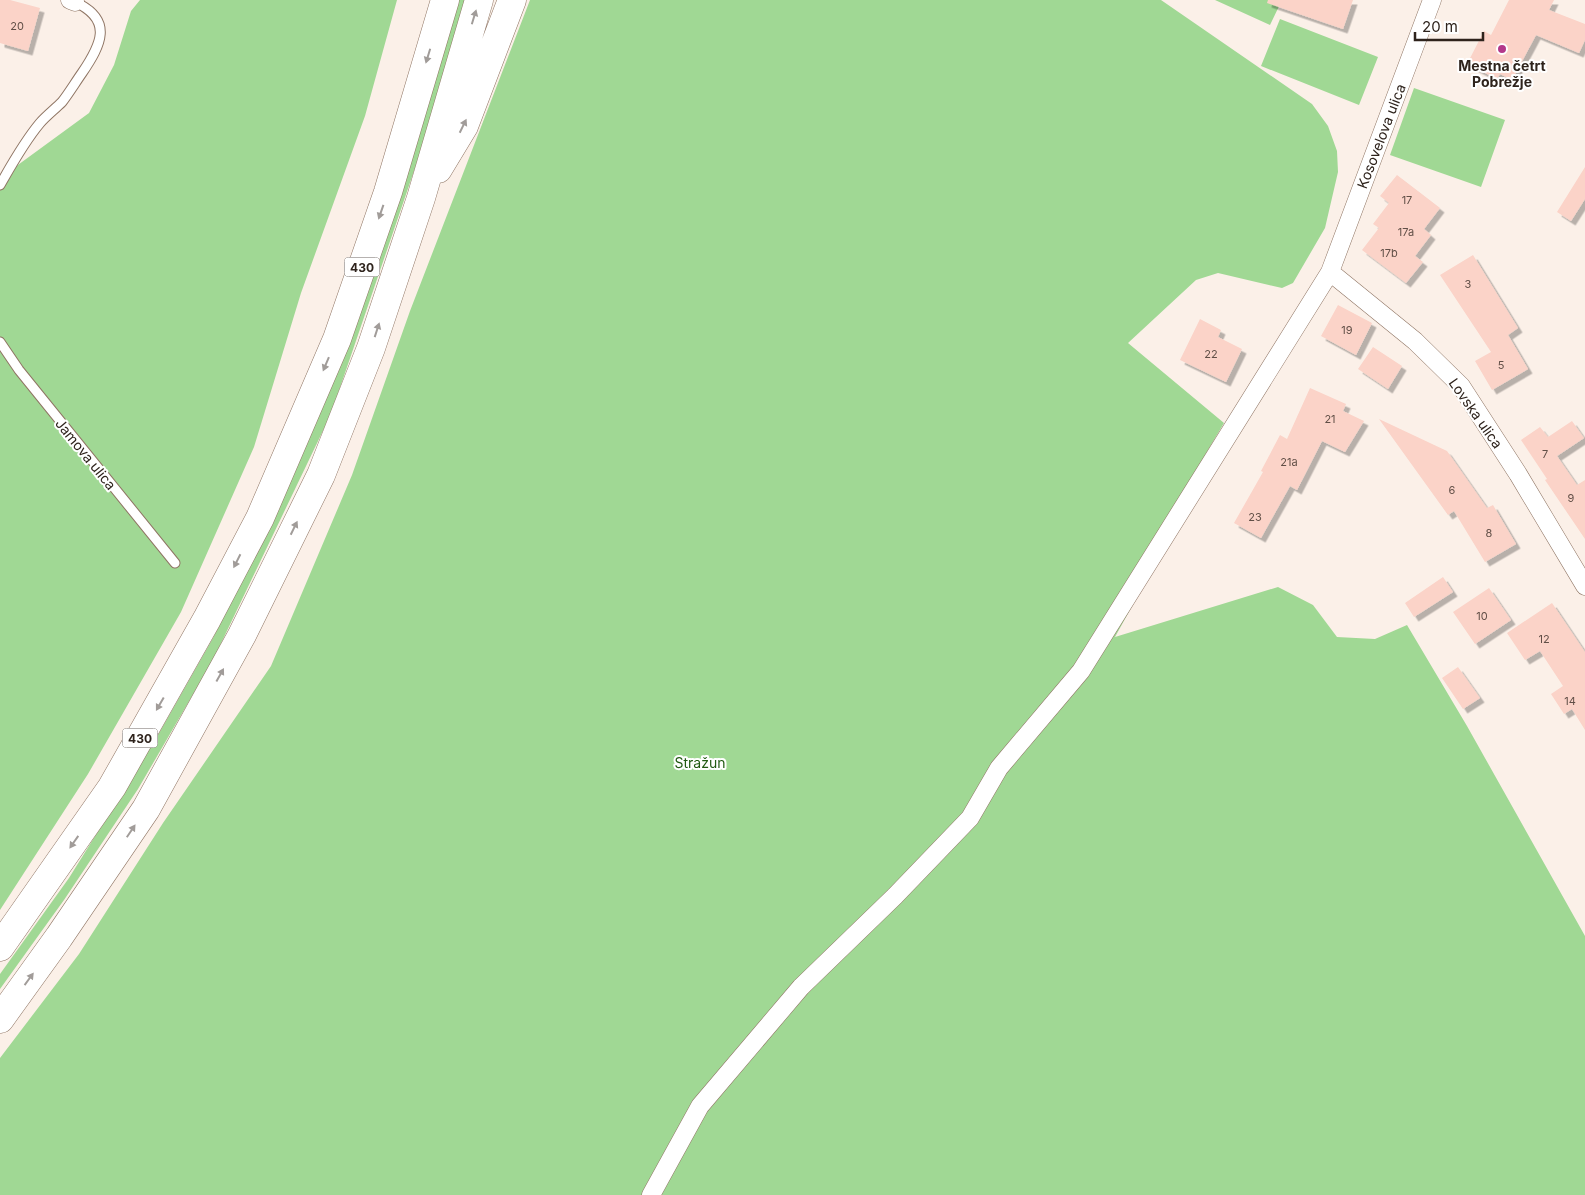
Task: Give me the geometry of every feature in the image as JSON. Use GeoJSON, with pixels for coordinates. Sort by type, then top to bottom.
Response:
{"type":"FeatureCollection","features":[{"type":"Feature","properties":{"kind":"highway","name":"430"},"geometry":{"type":"LineString","coordinates":[[0,1019],[59,937],[146,809],[242,635],[321,475],[371,348],[420,198],[479,0]]}},
{"type":"Feature","properties":{"kind":"highway"},"geometry":{"type":"LineString","coordinates":[[420,198],[464,126],[512,0]]}},
{"type":"Feature","properties":{"kind":"highway","name":"430"},"geometry":{"type":"LineString","coordinates":[[0,947],[112,787],[207,620],[260,518],[337,339],[388,192],[443,3]]}},
{"type":"Feature","properties":{"kind":"street","name":"Kosovelova ulica"},"geometry":{"type":"LineString","coordinates":[[651,1195],[700,1106],[801,987],[895,896],[970,818],[999,768],[1081,672],[1330,272],[1432,0]]}},
{"type":"Feature","properties":{"kind":"street","name":"Lovska ulica"},"geometry":{"type":"LineString","coordinates":[[1330,272],[1415,341],[1460,386],[1518,474],[1585,586]]}},
{"type":"Feature","properties":{"kind":"lane"},"geometry":{"type":"LineString","coordinates":[[0,185],[39,124],[63,100],[99,45],[98,21],[93,12],[72,1]]}},
{"type":"Feature","properties":{"kind":"lane","name":"Jamova ulica"},"geometry":{"type":"LineString","coordinates":[[0,342],[19,370],[175,563]]}},
{"type":"Feature","properties":{"kind":"green space"},"geometry":{"type":"Polygon","coordinates":[[[140,0],[397,0],[365,116],[301,293],[254,447],[181,612],[88,774],[0,910],[0,180],[89,113],[114,65],[131,11],[140,0]]]}},
{"type":"Feature","properties":{"kind":"green space"},"geometry":{"type":"Polygon","coordinates":[[[457,0],[466,0],[428,130],[331,414],[213,660],[138,789],[64,900],[0,989],[0,974],[69,878],[158,735],[213,638],[250,561],[457,0]]]}},
{"type":"Feature","properties":{"kind":"green space","name":"Stražun"},"geometry":{"type":"Polygon","coordinates":[[[530,0],[1161,0],[1312,104],[1328,126],[1337,151],[1338,172],[1325,228],[1293,283],[1282,288],[1218,273],[1196,280],[1128,343],[1224,423],[1205,455],[1213,460],[1115,637],[1278,587],[1313,605],[1337,637],[1375,639],[1407,625],[1467,726],[1585,936],[1585,1195],[0,1195],[0,1058],[79,954],[163,823],[271,666],[352,475],[410,311],[530,0]]]}},
{"type":"Feature","properties":{"kind":"green space"},"geometry":{"type":"Polygon","coordinates":[[[1215,0],[1282,0],[1270,25],[1215,0]]]}},
{"type":"Feature","properties":{"kind":"green space"},"geometry":{"type":"Polygon","coordinates":[[[1280,19],[1378,57],[1359,105],[1261,66],[1280,19]]]}},
{"type":"Feature","properties":{"kind":"green space"},"geometry":{"type":"Polygon","coordinates":[[[1414,88],[1505,120],[1481,187],[1390,155],[1414,88]]]}},
{"type":"Feature","properties":{"kind":"building"},"geometry":{"type":"Polygon","coordinates":[[[0,0],[10,0],[40,8],[28,51],[0,43],[0,0]]]}},
{"type":"Feature","properties":{"kind":"building"},"geometry":{"type":"Polygon","coordinates":[[[1268,0],[1353,0],[1343,29],[1267,3],[1268,0]]]}},
{"type":"Feature","properties":{"kind":"building","name":"Mestna četrt Pobrežje"},"geometry":{"type":"Polygon","coordinates":[[[1509,0],[1554,0],[1549,10],[1585,24],[1585,40],[1579,53],[1536,35],[1512,80],[1500,74],[1497,79],[1467,64],[1484,31],[1491,35],[1509,0]]]}},
{"type":"Feature","properties":{"kind":"building"},"geometry":{"type":"Polygon","coordinates":[[[1585,167],[1585,199],[1571,221],[1557,212],[1585,167]]]}},
{"type":"Feature","properties":{"kind":"building"},"geometry":{"type":"Polygon","coordinates":[[[1397,175],[1440,208],[1424,229],[1431,235],[1415,256],[1423,262],[1406,283],[1362,250],[1379,228],[1373,224],[1389,203],[1380,196],[1397,175]]]}},
{"type":"Feature","properties":{"kind":"building"},"geometry":{"type":"Polygon","coordinates":[[[1473,255],[1518,328],[1508,335],[1528,369],[1492,390],[1475,361],[1491,352],[1440,275],[1473,255]]]}},
{"type":"Feature","properties":{"kind":"building"},"geometry":{"type":"Polygon","coordinates":[[[1338,305],[1372,323],[1356,355],[1321,336],[1338,305]]]}},
{"type":"Feature","properties":{"kind":"building"},"geometry":{"type":"Polygon","coordinates":[[[1200,319],[1221,330],[1218,337],[1242,349],[1226,382],[1180,360],[1200,319]]]}},
{"type":"Feature","properties":{"kind":"building"},"geometry":{"type":"Polygon","coordinates":[[[1373,347],[1402,366],[1388,389],[1358,369],[1373,347]]]}},
{"type":"Feature","properties":{"kind":"building"},"geometry":{"type":"Polygon","coordinates":[[[1310,388],[1346,404],[1343,411],[1364,421],[1345,452],[1322,441],[1297,490],[1290,486],[1261,538],[1234,523],[1263,472],[1261,471],[1280,435],[1287,439],[1310,388]]]}},
{"type":"Feature","properties":{"kind":"building"},"geometry":{"type":"Polygon","coordinates":[[[1379,419],[1447,451],[1487,508],[1493,505],[1516,544],[1485,562],[1454,511],[1448,515],[1379,419]]]}},
{"type":"Feature","properties":{"kind":"building"},"geometry":{"type":"Polygon","coordinates":[[[1572,421],[1584,438],[1557,456],[1577,485],[1585,480],[1585,539],[1545,480],[1547,479],[1521,440],[1540,427],[1548,437],[1572,421]]]}},
{"type":"Feature","properties":{"kind":"building"},"geometry":{"type":"Polygon","coordinates":[[[1443,577],[1453,592],[1414,617],[1405,603],[1443,577]]]}},
{"type":"Feature","properties":{"kind":"building"},"geometry":{"type":"Polygon","coordinates":[[[1489,588],[1511,620],[1475,644],[1453,612],[1489,588]]]}},
{"type":"Feature","properties":{"kind":"building"},"geometry":{"type":"Polygon","coordinates":[[[1552,603],[1585,652],[1585,730],[1572,709],[1564,714],[1551,694],[1563,686],[1540,651],[1525,660],[1507,633],[1552,603]]]}},
{"type":"Feature","properties":{"kind":"building"},"geometry":{"type":"Polygon","coordinates":[[[1458,667],[1480,698],[1463,709],[1442,678],[1458,667]]]}},
{"type":"Feature","properties":{"kind":"place","name":"Mestna četrt Pobrežje"},"geometry":{"type":"Point","coordinates":[1502,49]}}]}
